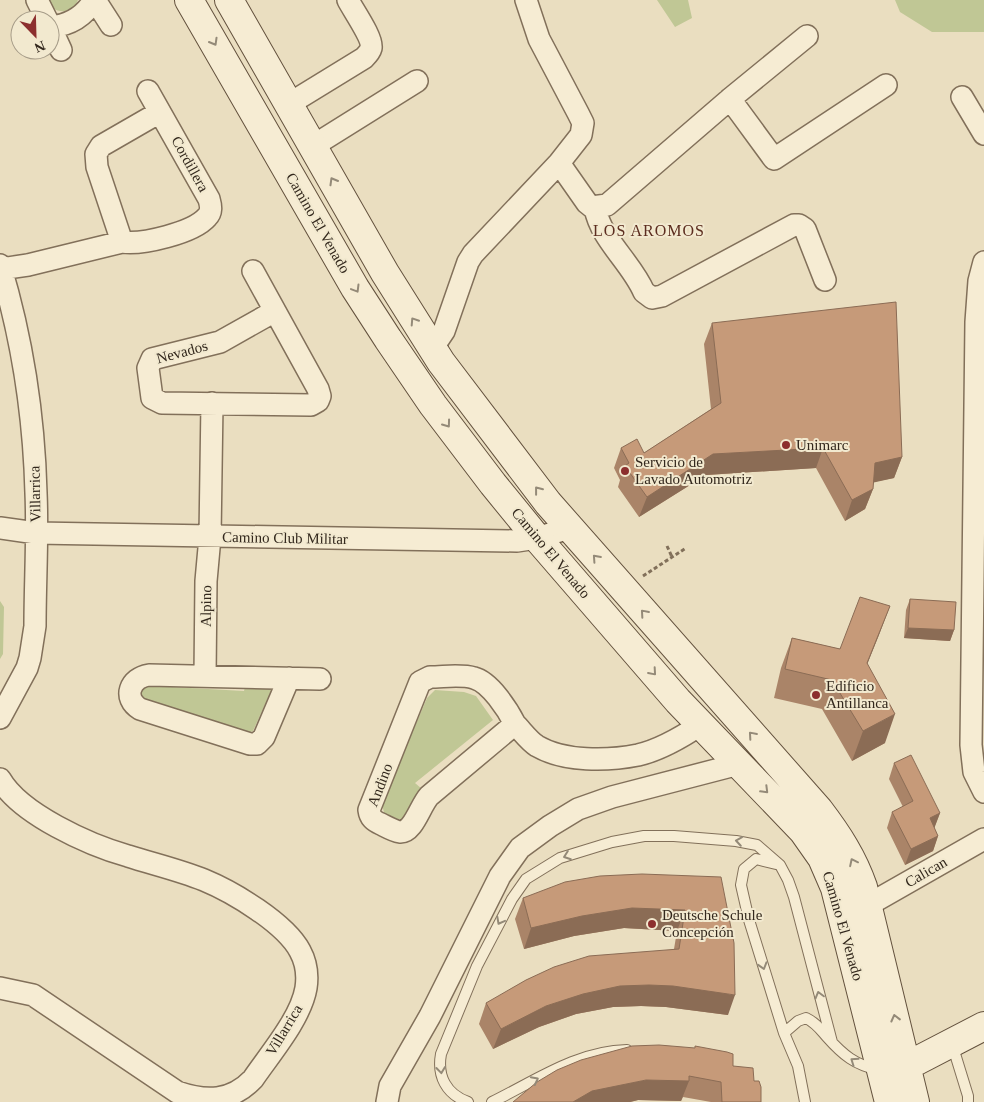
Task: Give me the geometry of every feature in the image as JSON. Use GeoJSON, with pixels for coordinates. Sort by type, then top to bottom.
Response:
{"type":"FeatureCollection","features":[{"type":"Feature","properties":{"kind":"street"},"geometry":{"type":"LineString","coordinates":[[60,26],[77,19],[90,7],[94,0],[111,25]]}},
{"type":"Feature","properties":{"kind":"street","name":"Camino El Venado"},"geometry":{"type":"LineString","coordinates":[[189,0],[355,288],[453,432],[537,538],[700,725],[803,831],[813,844],[829,873],[894,1068],[915,1102]]}},
{"type":"Feature","properties":{"kind":"street","name":"Camino El Venado"},"geometry":{"type":"LineString","coordinates":[[230,0],[395,289],[432,349],[530,480],[569,528],[711,687],[834,830],[857,870],[868,905],[894,1068],[889,1102]]}},
{"type":"Feature","properties":{"kind":"street"},"geometry":{"type":"LineString","coordinates":[[290,104],[364,58],[371,48],[369,38],[348,0]]}},
{"type":"Feature","properties":{"kind":"street"},"geometry":{"type":"LineString","coordinates":[[432,349],[444,331],[468,262],[473,254],[559,163],[580,135],[583,123],[539,39],[526,0]]}},
{"type":"Feature","properties":{"kind":"street"},"geometry":{"type":"LineString","coordinates":[[559,163],[587,203],[595,208],[607,205],[730,99],[807,36]]}},
{"type":"Feature","properties":{"kind":"street"},"geometry":{"type":"LineString","coordinates":[[313,146],[417,81]]}},
{"type":"Feature","properties":{"kind":"street"},"geometry":{"type":"LineString","coordinates":[[730,99],[774,159],[886,85]]}},
{"type":"Feature","properties":{"kind":"street","name":"Cordillera"},"geometry":{"type":"LineString","coordinates":[[0,267],[28,265],[122,242],[136,243],[187,229],[208,217],[211,210],[209,199],[148,91]]}},
{"type":"Feature","properties":{"kind":"street"},"geometry":{"type":"LineString","coordinates":[[962,96],[984,134]]}},
{"type":"Feature","properties":{"kind":"street"},"geometry":{"type":"LineString","coordinates":[[122,242],[97,167],[96,154],[101,146],[160,112]]}},
{"type":"Feature","properties":{"kind":"street"},"geometry":{"type":"LineString","coordinates":[[595,208],[604,231],[644,292],[652,298],[662,296],[794,225],[799,225],[805,229],[825,280]]}},
{"type":"Feature","properties":{"kind":"street"},"geometry":{"type":"LineString","coordinates":[[984,262],[979,281],[976,322],[971,745],[974,772],[984,792]]}},
{"type":"Feature","properties":{"kind":"street","name":"Villarrica"},"geometry":{"type":"LineString","coordinates":[[0,267],[19,341],[31,416],[36,494],[35,626],[30,658],[22,678],[0,718]]}},
{"type":"Feature","properties":{"kind":"street","name":"Nevados"},"geometry":{"type":"LineString","coordinates":[[253,271],[318,389],[319,399],[315,404],[162,403],[150,395],[148,368],[150,361],[159,356],[220,342],[275,311]]}},
{"type":"Feature","properties":{"kind":"street"},"geometry":{"type":"LineString","coordinates":[[210,536],[212,404]]}},
{"type":"Feature","properties":{"kind":"street","name":"Camino Club Militar"},"geometry":{"type":"LineString","coordinates":[[0,528],[36,534],[517,542],[569,528]]}},
{"type":"Feature","properties":{"kind":"street","name":"Alpino"},"geometry":{"type":"LineString","coordinates":[[205,676],[206,581],[210,536]]}},
{"type":"Feature","properties":{"kind":"street"},"geometry":{"type":"LineString","coordinates":[[289,678],[264,737],[257,744],[250,744],[140,709],[136,707],[130,692],[134,682],[144,676],[205,676],[289,678],[320,679]]}},
{"type":"Feature","properties":{"kind":"street","name":"Andino"},"geometry":{"type":"LineString","coordinates":[[515,724],[429,796],[423,803],[410,829],[398,832],[375,821],[370,816],[369,810],[422,680],[468,677],[480,680],[504,707],[515,724],[535,745],[555,755],[576,758],[639,755],[679,739],[700,725]]}},
{"type":"Feature","properties":{"kind":"street"},"geometry":{"type":"LineString","coordinates":[[387,1102],[390,1086],[430,1016],[500,876],[520,848],[550,826],[578,809],[612,797],[739,764]]}},
{"type":"Feature","properties":{"kind":"street","name":"Villarrica"},"geometry":{"type":"LineString","coordinates":[[0,779],[6,789],[22,804],[65,830],[125,856],[203,880],[234,894],[264,915],[294,942],[305,962],[306,990],[296,1016],[247,1086],[231,1095],[198,1099],[177,1092],[33,996],[0,988]]}},
{"type":"Feature","properties":{"kind":"street","name":"Calican"},"geometry":{"type":"LineString","coordinates":[[868,905],[984,839]]}},
{"type":"Feature","properties":{"kind":"street"},"geometry":{"type":"LineString","coordinates":[[894,1068],[952,1043],[984,1026]]}},
{"type":"Feature","properties":{"kind":"lane"},"geometry":{"type":"LineString","coordinates":[[468,1102],[456,1096],[444,1083],[439,1065],[441,1054],[477,966],[512,899],[526,879],[560,858],[612,842],[644,836],[736,840],[757,845],[780,865],[794,897],[832,1042]]}},
{"type":"Feature","properties":{"kind":"lane"},"geometry":{"type":"LineString","coordinates":[[780,865],[756,859],[744,869],[741,886],[749,920],[784,1033],[798,1066],[805,1102]]}},
{"type":"Feature","properties":{"kind":"lane"},"geometry":{"type":"LineString","coordinates":[[784,1033],[798,1021],[806,1018],[815,1022],[840,1051],[861,1066],[894,1068]]}},
{"type":"Feature","properties":{"kind":"lane"},"geometry":{"type":"LineString","coordinates":[[952,1043],[968,1096],[968,1102]]}},
{"type":"Feature","properties":{"kind":"lane"},"geometry":{"type":"LineString","coordinates":[[492,1102],[569,1063],[587,1056],[604,1052],[637,1050]]}},
{"type":"Feature","properties":{"kind":"path"},"geometry":{"type":"LineString","coordinates":[[667,546],[672,557]]}},
{"type":"Feature","properties":{"kind":"path"},"geometry":{"type":"LineString","coordinates":[[623,589],[686,548]]}},
{"type":"Feature","properties":{"kind":"green space"},"geometry":{"type":"Polygon","coordinates":[[[46,0],[78,0],[67,11],[56,10],[49,5],[46,0]]]}},
{"type":"Feature","properties":{"kind":"green space"},"geometry":{"type":"Polygon","coordinates":[[[657,0],[688,0],[692,18],[675,27],[657,0]]]}},
{"type":"Feature","properties":{"kind":"green space"},"geometry":{"type":"Polygon","coordinates":[[[895,0],[984,0],[984,32],[932,32],[900,12],[895,0]]]}},
{"type":"Feature","properties":{"kind":"green space"},"geometry":{"type":"Polygon","coordinates":[[[0,601],[4,607],[3,654],[0,659],[0,601]]]}},
{"type":"Feature","properties":{"kind":"green space"},"geometry":{"type":"Polygon","coordinates":[[[169,680],[172,687],[244,691],[246,683],[268,686],[271,691],[253,731],[246,734],[146,701],[141,694],[142,687],[169,680]]]}},
{"type":"Feature","properties":{"kind":"green space"},"geometry":{"type":"Polygon","coordinates":[[[435,690],[464,692],[476,696],[493,720],[415,783],[422,789],[416,795],[402,819],[394,819],[384,813],[382,803],[427,698],[435,690]]]}},
{"type":"Feature","properties":{"kind":"building"},"geometry":{"type":"Polygon","coordinates":[[[896,302],[902,457],[875,463],[873,489],[852,500],[823,448],[713,454],[647,497],[625,466],[629,463],[621,448],[637,439],[644,453],[721,403],[712,323],[896,302]]]}},
{"type":"Feature","properties":{"kind":"building"},"geometry":{"type":"Polygon","coordinates":[[[860,597],[890,606],[867,663],[895,714],[863,731],[832,680],[785,669],[792,638],[840,649],[860,597]]]}},
{"type":"Feature","properties":{"kind":"building"},"geometry":{"type":"Polygon","coordinates":[[[910,599],[956,602],[954,630],[908,628],[910,599]]]}},
{"type":"Feature","properties":{"kind":"building"},"geometry":{"type":"Polygon","coordinates":[[[911,755],[940,813],[930,818],[938,836],[911,849],[892,812],[913,801],[894,763],[911,755]]]}},
{"type":"Feature","properties":{"kind":"building"},"geometry":{"type":"Polygon","coordinates":[[[642,874],[721,877],[734,943],[735,995],[673,986],[620,986],[583,994],[546,1006],[501,1029],[486,1003],[526,980],[554,967],[589,956],[679,949],[685,910],[632,908],[582,916],[531,928],[523,898],[565,882],[600,876],[642,874]]]}},
{"type":"Feature","properties":{"kind":"building"},"geometry":{"type":"Polygon","coordinates":[[[659,1045],[695,1048],[695,1046],[733,1054],[733,1066],[753,1068],[754,1081],[759,1081],[761,1087],[761,1102],[722,1102],[721,1082],[689,1076],[689,1081],[646,1080],[592,1091],[573,1102],[513,1102],[537,1082],[557,1070],[581,1060],[632,1046],[659,1045]]]}},
{"type":"Feature","properties":{"kind":"place","name":"Unimarc"},"geometry":{"type":"Point","coordinates":[786,445]}},
{"type":"Feature","properties":{"kind":"place","name":"Servicio de Lavado Automotriz"},"geometry":{"type":"Point","coordinates":[625,471]}},
{"type":"Feature","properties":{"kind":"place","name":"Edificio Antillanca"},"geometry":{"type":"Point","coordinates":[816,695]}},
{"type":"Feature","properties":{"kind":"place","name":"Deutsche Schule Concepción"},"geometry":{"type":"Point","coordinates":[652,924]}},
{"type":"Feature","properties":{"kind":"district","name":"LOS AROMOS"},"geometry":{"type":"Point","coordinates":[649,230]}}]}
